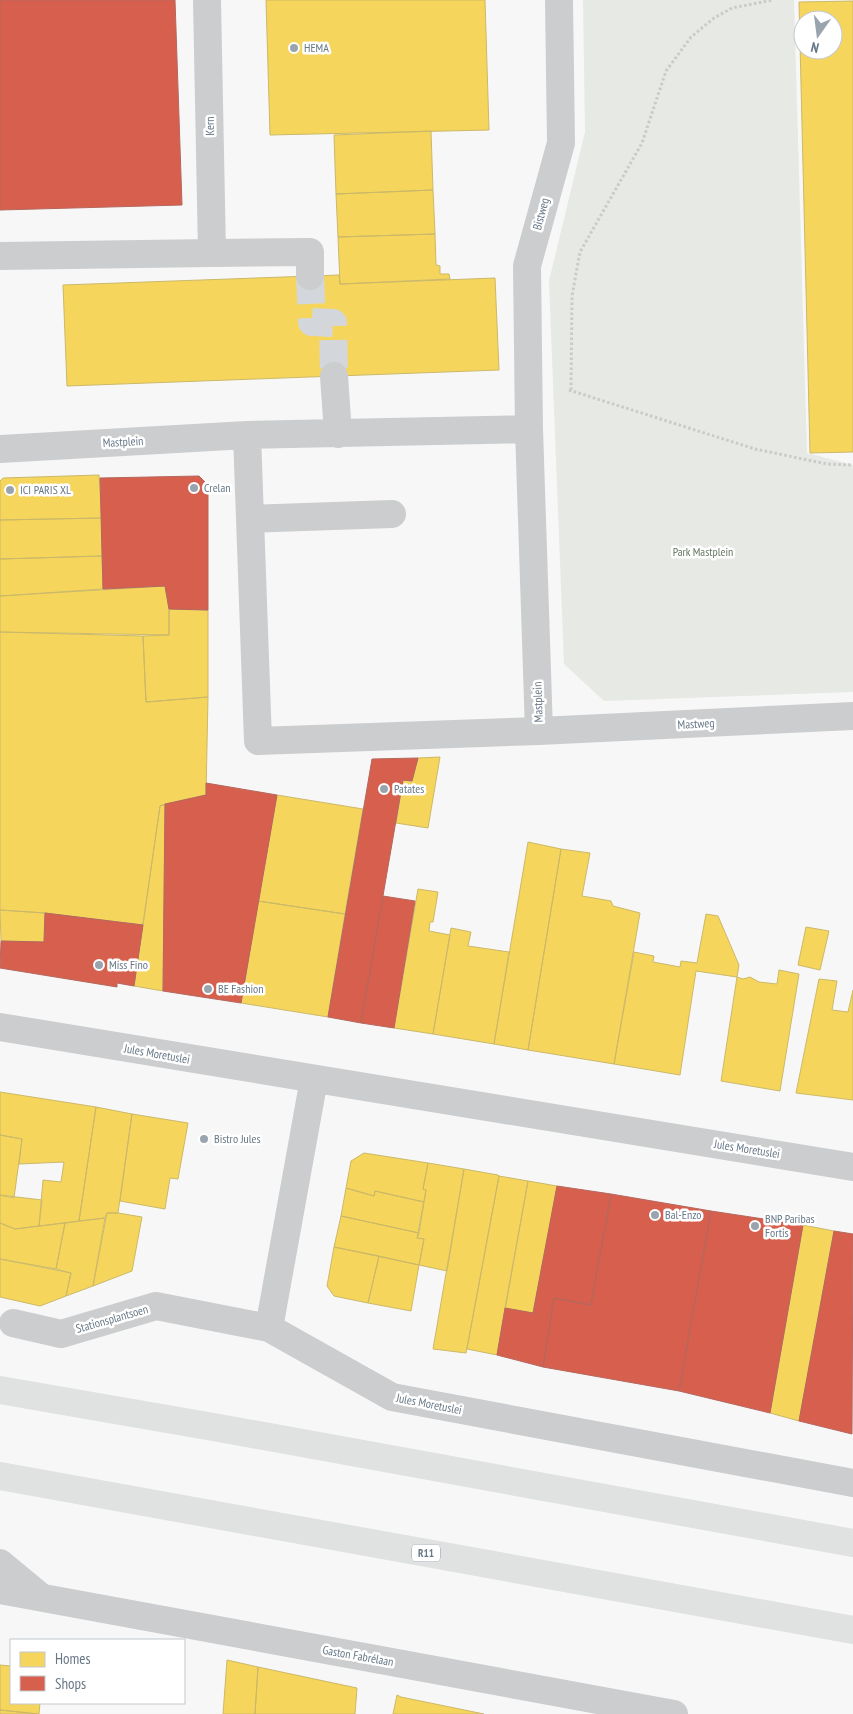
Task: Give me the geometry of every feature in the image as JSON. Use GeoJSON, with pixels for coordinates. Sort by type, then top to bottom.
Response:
{"type":"FeatureCollection","features":[{"type":"Feature","properties":{"kind":"highway"},"geometry":{"type":"LineString","coordinates":[[0,1390],[853,1543]]}},
{"type":"Feature","properties":{"kind":"highway","name":"R11"},"geometry":{"type":"LineString","coordinates":[[0,1476],[853,1630]]}},
{"type":"Feature","properties":{"kind":"street","name":"Kern"},"geometry":{"type":"LineString","coordinates":[[207,0],[212,253]]}},
{"type":"Feature","properties":{"kind":"street","name":"Bistweg"},"geometry":{"type":"LineString","coordinates":[[529,429],[527,266],[561,143],[559,0]]}},
{"type":"Feature","properties":{"kind":"street"},"geometry":{"type":"LineString","coordinates":[[0,256],[310,252],[310,276]]}},
{"type":"Feature","properties":{"kind":"street"},"geometry":{"type":"LineString","coordinates":[[334,376],[338,434]]}},
{"type":"Feature","properties":{"kind":"street","name":"Mastplein"},"geometry":{"type":"LineString","coordinates":[[0,449],[247,435],[529,429],[539,731],[258,741],[247,435]]}},
{"type":"Feature","properties":{"kind":"street"},"geometry":{"type":"LineString","coordinates":[[250,519],[392,514]]}},
{"type":"Feature","properties":{"kind":"street","name":"Mastweg"},"geometry":{"type":"LineString","coordinates":[[539,731],[853,716]]}},
{"type":"Feature","properties":{"kind":"street","name":"Jules Moretuslei"},"geometry":{"type":"LineString","coordinates":[[0,1027],[853,1167]]}},
{"type":"Feature","properties":{"kind":"street"},"geometry":{"type":"LineString","coordinates":[[269,1328],[314,1079]]}},
{"type":"Feature","properties":{"kind":"street","name":"Stationsplantsoen"},"geometry":{"type":"LineString","coordinates":[[13,1323],[61,1334],[156,1306],[269,1328]]}},
{"type":"Feature","properties":{"kind":"street","name":"Jules Moretuslei"},"geometry":{"type":"LineString","coordinates":[[269,1328],[392,1397],[853,1483]]}},
{"type":"Feature","properties":{"kind":"street"},"geometry":{"type":"LineString","coordinates":[[0,1563],[41,1598]]}},
{"type":"Feature","properties":{"kind":"street","name":"Gaston Fabrélaan"},"geometry":{"type":"LineString","coordinates":[[0,1590],[674,1714]]}},
{"type":"Feature","properties":{"kind":"path"},"geometry":{"type":"LineString","coordinates":[[571,390],[572,296],[580,252],[642,143],[666,71],[691,36],[714,18],[732,8],[773,0]]}},
{"type":"Feature","properties":{"kind":"path"},"geometry":{"type":"LineString","coordinates":[[528,377],[755,449],[827,464],[853,465]]}},
{"type":"Feature","properties":{"kind":"green space","name":"Park Mastplein"},"geometry":{"type":"Polygon","coordinates":[[[583,0],[794,0],[793,60],[796,60],[807,453],[853,465],[853,692],[604,701],[564,664],[549,281],[585,132],[583,0]]]}},
{"type":"Feature","properties":{"kind":"building: Homes"},"geometry":{"type":"Polygon","coordinates":[[[266,0],[485,0],[489,130],[270,135],[266,0]]]}},
{"type":"Feature","properties":{"kind":"building: Homes"},"geometry":{"type":"Polygon","coordinates":[[[853,1],[853,452],[810,453],[800,60],[843,60],[843,10],[799,10],[799,2],[853,1]]]}},
{"type":"Feature","properties":{"kind":"building: Homes"},"geometry":{"type":"Polygon","coordinates":[[[431,131],[433,190],[336,194],[334,135],[431,131]]]}},
{"type":"Feature","properties":{"kind":"building: Homes"},"geometry":{"type":"Polygon","coordinates":[[[433,190],[435,234],[338,237],[336,194],[433,190]]]}},
{"type":"Feature","properties":{"kind":"building: Homes"},"geometry":{"type":"Polygon","coordinates":[[[435,234],[436,265],[440,266],[440,274],[449,274],[450,279],[340,284],[338,237],[435,234]]]}},
{"type":"Feature","properties":{"kind":"building: Homes"},"geometry":{"type":"Polygon","coordinates":[[[339,275],[340,284],[495,278],[499,370],[67,386],[63,285],[339,275]]]}},
{"type":"Feature","properties":{"kind":"building: Homes"},"geometry":{"type":"Polygon","coordinates":[[[99,475],[102,518],[0,520],[0,481],[3,478],[99,475]]]}},
{"type":"Feature","properties":{"kind":"building: Homes"},"geometry":{"type":"Polygon","coordinates":[[[102,518],[102,556],[0,559],[0,520],[102,518]]]}},
{"type":"Feature","properties":{"kind":"building: Homes"},"geometry":{"type":"Polygon","coordinates":[[[102,556],[103,589],[0,596],[0,559],[102,556]]]}},
{"type":"Feature","properties":{"kind":"building: Homes"},"geometry":{"type":"Polygon","coordinates":[[[165,586],[169,609],[169,635],[0,632],[0,596],[165,586]]]}},
{"type":"Feature","properties":{"kind":"building: Homes"},"geometry":{"type":"Polygon","coordinates":[[[169,609],[208,610],[208,697],[146,702],[143,636],[169,635],[169,609]]]}},
{"type":"Feature","properties":{"kind":"building: Homes"},"geometry":{"type":"Polygon","coordinates":[[[0,632],[143,636],[146,702],[208,697],[206,795],[160,806],[143,925],[45,913],[0,910],[0,632]]]}},
{"type":"Feature","properties":{"kind":"building: Homes"},"geometry":{"type":"Polygon","coordinates":[[[440,757],[428,828],[396,823],[403,780],[412,781],[418,758],[440,757]]]}},
{"type":"Feature","properties":{"kind":"building: Homes"},"geometry":{"type":"Polygon","coordinates":[[[277,795],[363,809],[345,914],[258,901],[277,795]]]}},
{"type":"Feature","properties":{"kind":"building: Homes"},"geometry":{"type":"Polygon","coordinates":[[[165,804],[163,991],[134,986],[160,806],[165,804]]]}},
{"type":"Feature","properties":{"kind":"building: Homes"},"geometry":{"type":"Polygon","coordinates":[[[528,842],[561,849],[528,1050],[494,1044],[528,842]]]}},
{"type":"Feature","properties":{"kind":"building: Homes"},"geometry":{"type":"Polygon","coordinates":[[[561,849],[590,853],[582,896],[611,901],[613,906],[640,913],[614,1064],[528,1050],[561,849]]]}},
{"type":"Feature","properties":{"kind":"building: Homes"},"geometry":{"type":"Polygon","coordinates":[[[418,889],[438,892],[433,922],[430,922],[429,931],[450,935],[433,1034],[394,1028],[418,889]]]}},
{"type":"Feature","properties":{"kind":"building: Homes"},"geometry":{"type":"Polygon","coordinates":[[[258,901],[345,914],[328,1017],[241,1003],[258,901]]]}},
{"type":"Feature","properties":{"kind":"building: Homes"},"geometry":{"type":"Polygon","coordinates":[[[0,910],[45,913],[44,942],[1,941],[0,910]]]}},
{"type":"Feature","properties":{"kind":"building: Homes"},"geometry":{"type":"Polygon","coordinates":[[[706,914],[718,916],[739,965],[737,977],[696,971],[680,1075],[614,1064],[634,952],[654,956],[653,962],[680,967],[681,961],[697,963],[706,914]]]}},
{"type":"Feature","properties":{"kind":"building: Homes"},"geometry":{"type":"Polygon","coordinates":[[[806,927],[829,931],[820,970],[798,965],[806,927]]]}},
{"type":"Feature","properties":{"kind":"building: Homes"},"geometry":{"type":"Polygon","coordinates":[[[451,928],[471,932],[468,946],[509,952],[494,1044],[433,1034],[451,928]]]}},
{"type":"Feature","properties":{"kind":"building: Homes"},"geometry":{"type":"Polygon","coordinates":[[[779,970],[799,974],[780,1091],[721,1081],[737,977],[743,979],[750,977],[759,982],[777,984],[779,970]]]}},
{"type":"Feature","properties":{"kind":"building: Homes"},"geometry":{"type":"Polygon","coordinates":[[[819,979],[837,981],[832,1010],[848,1012],[853,990],[853,1100],[796,1093],[819,979]]]}},
{"type":"Feature","properties":{"kind":"building: Homes"},"geometry":{"type":"Polygon","coordinates":[[[0,1092],[96,1107],[79,1221],[39,1226],[43,1180],[61,1182],[64,1162],[19,1164],[22,1139],[0,1135],[0,1092]]]}},
{"type":"Feature","properties":{"kind":"building: Homes"},"geometry":{"type":"Polygon","coordinates":[[[96,1107],[132,1114],[118,1213],[107,1213],[105,1218],[79,1221],[96,1107]]]}},
{"type":"Feature","properties":{"kind":"building: Homes"},"geometry":{"type":"Polygon","coordinates":[[[132,1114],[188,1123],[178,1179],[170,1178],[165,1209],[120,1201],[132,1114]]]}},
{"type":"Feature","properties":{"kind":"building: Homes"},"geometry":{"type":"Polygon","coordinates":[[[0,1135],[22,1139],[14,1198],[0,1195],[0,1135]]]}},
{"type":"Feature","properties":{"kind":"building: Homes"},"geometry":{"type":"Polygon","coordinates":[[[364,1153],[428,1163],[423,1189],[426,1190],[424,1202],[375,1191],[374,1196],[346,1188],[351,1161],[364,1153]]]}},
{"type":"Feature","properties":{"kind":"building: Homes"},"geometry":{"type":"Polygon","coordinates":[[[428,1163],[464,1169],[447,1271],[419,1265],[424,1239],[417,1238],[426,1190],[423,1189],[428,1163]]]}},
{"type":"Feature","properties":{"kind":"building: Homes"},"geometry":{"type":"Polygon","coordinates":[[[464,1169],[499,1176],[466,1353],[433,1349],[464,1169]]]}},
{"type":"Feature","properties":{"kind":"building: Homes"},"geometry":{"type":"Polygon","coordinates":[[[499,1176],[528,1181],[497,1355],[467,1349],[499,1176]]]}},
{"type":"Feature","properties":{"kind":"building: Homes"},"geometry":{"type":"Polygon","coordinates":[[[528,1181],[557,1186],[533,1313],[505,1308],[528,1181]]]}},
{"type":"Feature","properties":{"kind":"building: Homes"},"geometry":{"type":"Polygon","coordinates":[[[346,1188],[374,1196],[375,1191],[424,1202],[419,1233],[341,1216],[346,1188]]]}},
{"type":"Feature","properties":{"kind":"building: Homes"},"geometry":{"type":"Polygon","coordinates":[[[0,1195],[42,1200],[39,1226],[15,1229],[0,1223],[0,1195]]]}},
{"type":"Feature","properties":{"kind":"building: Homes"},"geometry":{"type":"Polygon","coordinates":[[[107,1213],[142,1217],[132,1271],[93,1286],[107,1213]]]}},
{"type":"Feature","properties":{"kind":"building: Homes"},"geometry":{"type":"Polygon","coordinates":[[[341,1216],[419,1233],[417,1238],[424,1239],[419,1265],[334,1247],[341,1216]]]}},
{"type":"Feature","properties":{"kind":"building: Homes"},"geometry":{"type":"Polygon","coordinates":[[[105,1218],[93,1286],[66,1296],[71,1273],[56,1269],[65,1223],[105,1218]]]}},
{"type":"Feature","properties":{"kind":"building: Homes"},"geometry":{"type":"Polygon","coordinates":[[[0,1223],[15,1229],[65,1223],[56,1269],[0,1259],[0,1223]]]}},
{"type":"Feature","properties":{"kind":"building: Homes"},"geometry":{"type":"Polygon","coordinates":[[[803,1225],[834,1231],[799,1421],[770,1413],[803,1225]]]}},
{"type":"Feature","properties":{"kind":"building: Homes"},"geometry":{"type":"Polygon","coordinates":[[[334,1247],[379,1256],[368,1303],[334,1296],[327,1286],[334,1247]]]}},
{"type":"Feature","properties":{"kind":"building: Homes"},"geometry":{"type":"Polygon","coordinates":[[[379,1256],[419,1265],[411,1311],[368,1303],[379,1256]]]}},
{"type":"Feature","properties":{"kind":"building: Homes"},"geometry":{"type":"Polygon","coordinates":[[[0,1259],[71,1273],[66,1296],[40,1306],[0,1297],[0,1259]]]}},
{"type":"Feature","properties":{"kind":"building: Homes"},"geometry":{"type":"Polygon","coordinates":[[[227,1660],[258,1667],[255,1714],[223,1714],[227,1660]]]}},
{"type":"Feature","properties":{"kind":"building: Homes"},"geometry":{"type":"Polygon","coordinates":[[[0,1665],[10,1666],[10,1704],[40,1704],[39,1714],[0,1710],[0,1665]]]}},
{"type":"Feature","properties":{"kind":"building: Homes"},"geometry":{"type":"Polygon","coordinates":[[[258,1667],[357,1688],[355,1714],[255,1714],[258,1667]]]}},
{"type":"Feature","properties":{"kind":"building: Homes"},"geometry":{"type":"Polygon","coordinates":[[[397,1695],[401,1697],[484,1714],[393,1714],[397,1695]]]}},
{"type":"Feature","properties":{"kind":"building: Homes"},"geometry":{"type":"Polygon","coordinates":[[[0,1710],[37,1714],[0,1714],[0,1710]]]}},
{"type":"Feature","properties":{"kind":"building: Shops"},"geometry":{"type":"Polygon","coordinates":[[[0,0],[175,0],[182,205],[0,210],[0,0]]]}},
{"type":"Feature","properties":{"kind":"building: Shops"},"geometry":{"type":"Polygon","coordinates":[[[199,476],[208,485],[208,610],[169,609],[165,586],[103,589],[100,478],[199,476]]]}},
{"type":"Feature","properties":{"kind":"building: Shops"},"geometry":{"type":"Polygon","coordinates":[[[418,758],[412,781],[403,780],[361,1023],[328,1017],[372,759],[418,758]]]}},
{"type":"Feature","properties":{"kind":"building: Shops"},"geometry":{"type":"Polygon","coordinates":[[[206,783],[277,795],[241,1003],[163,991],[165,804],[206,795],[206,783]]]}},
{"type":"Feature","properties":{"kind":"building: Shops"},"geometry":{"type":"Polygon","coordinates":[[[383,896],[415,901],[394,1028],[361,1023],[383,896]]]}},
{"type":"Feature","properties":{"kind":"building: Shops"},"geometry":{"type":"Polygon","coordinates":[[[45,913],[143,925],[134,986],[117,983],[117,987],[0,968],[1,941],[44,942],[45,913]]]}},
{"type":"Feature","properties":{"kind":"building: Shops"},"geometry":{"type":"Polygon","coordinates":[[[557,1186],[611,1194],[591,1305],[554,1298],[543,1367],[497,1355],[505,1308],[533,1313],[557,1186]]]}},
{"type":"Feature","properties":{"kind":"building: Shops"},"geometry":{"type":"Polygon","coordinates":[[[611,1194],[711,1211],[679,1391],[543,1367],[554,1298],[591,1305],[611,1194]]]}},
{"type":"Feature","properties":{"kind":"building: Shops"},"geometry":{"type":"Polygon","coordinates":[[[711,1211],[803,1225],[770,1413],[679,1391],[711,1211]]]}},
{"type":"Feature","properties":{"kind":"building: Shops"},"geometry":{"type":"Polygon","coordinates":[[[834,1231],[853,1234],[852,1434],[799,1421],[834,1231]]]}},
{"type":"Feature","properties":{"kind":"tunnel"},"geometry":{"type":"LineString","coordinates":[[310,276],[312,322],[333,323],[334,376]]}},
{"type":"Feature","properties":{"kind":"place","name":"HEMA"},"geometry":{"type":"Point","coordinates":[294,48]}},
{"type":"Feature","properties":{"kind":"place","name":"Crelan"},"geometry":{"type":"Point","coordinates":[194,488]}},
{"type":"Feature","properties":{"kind":"place","name":"ICI PARIS XL"},"geometry":{"type":"Point","coordinates":[10,490]}},
{"type":"Feature","properties":{"kind":"place","name":"Patates"},"geometry":{"type":"Point","coordinates":[384,789]}},
{"type":"Feature","properties":{"kind":"place","name":"Miss Fino"},"geometry":{"type":"Point","coordinates":[99,965]}},
{"type":"Feature","properties":{"kind":"place","name":"BE Fashion"},"geometry":{"type":"Point","coordinates":[208,989]}},
{"type":"Feature","properties":{"kind":"place","name":"Bistro Jules"},"geometry":{"type":"Point","coordinates":[204,1139]}},
{"type":"Feature","properties":{"kind":"place","name":"Bal-Enzo"},"geometry":{"type":"Point","coordinates":[655,1215]}},
{"type":"Feature","properties":{"kind":"place","name":"BNP Paribas Fortis"},"geometry":{"type":"Point","coordinates":[755,1226]}}]}
